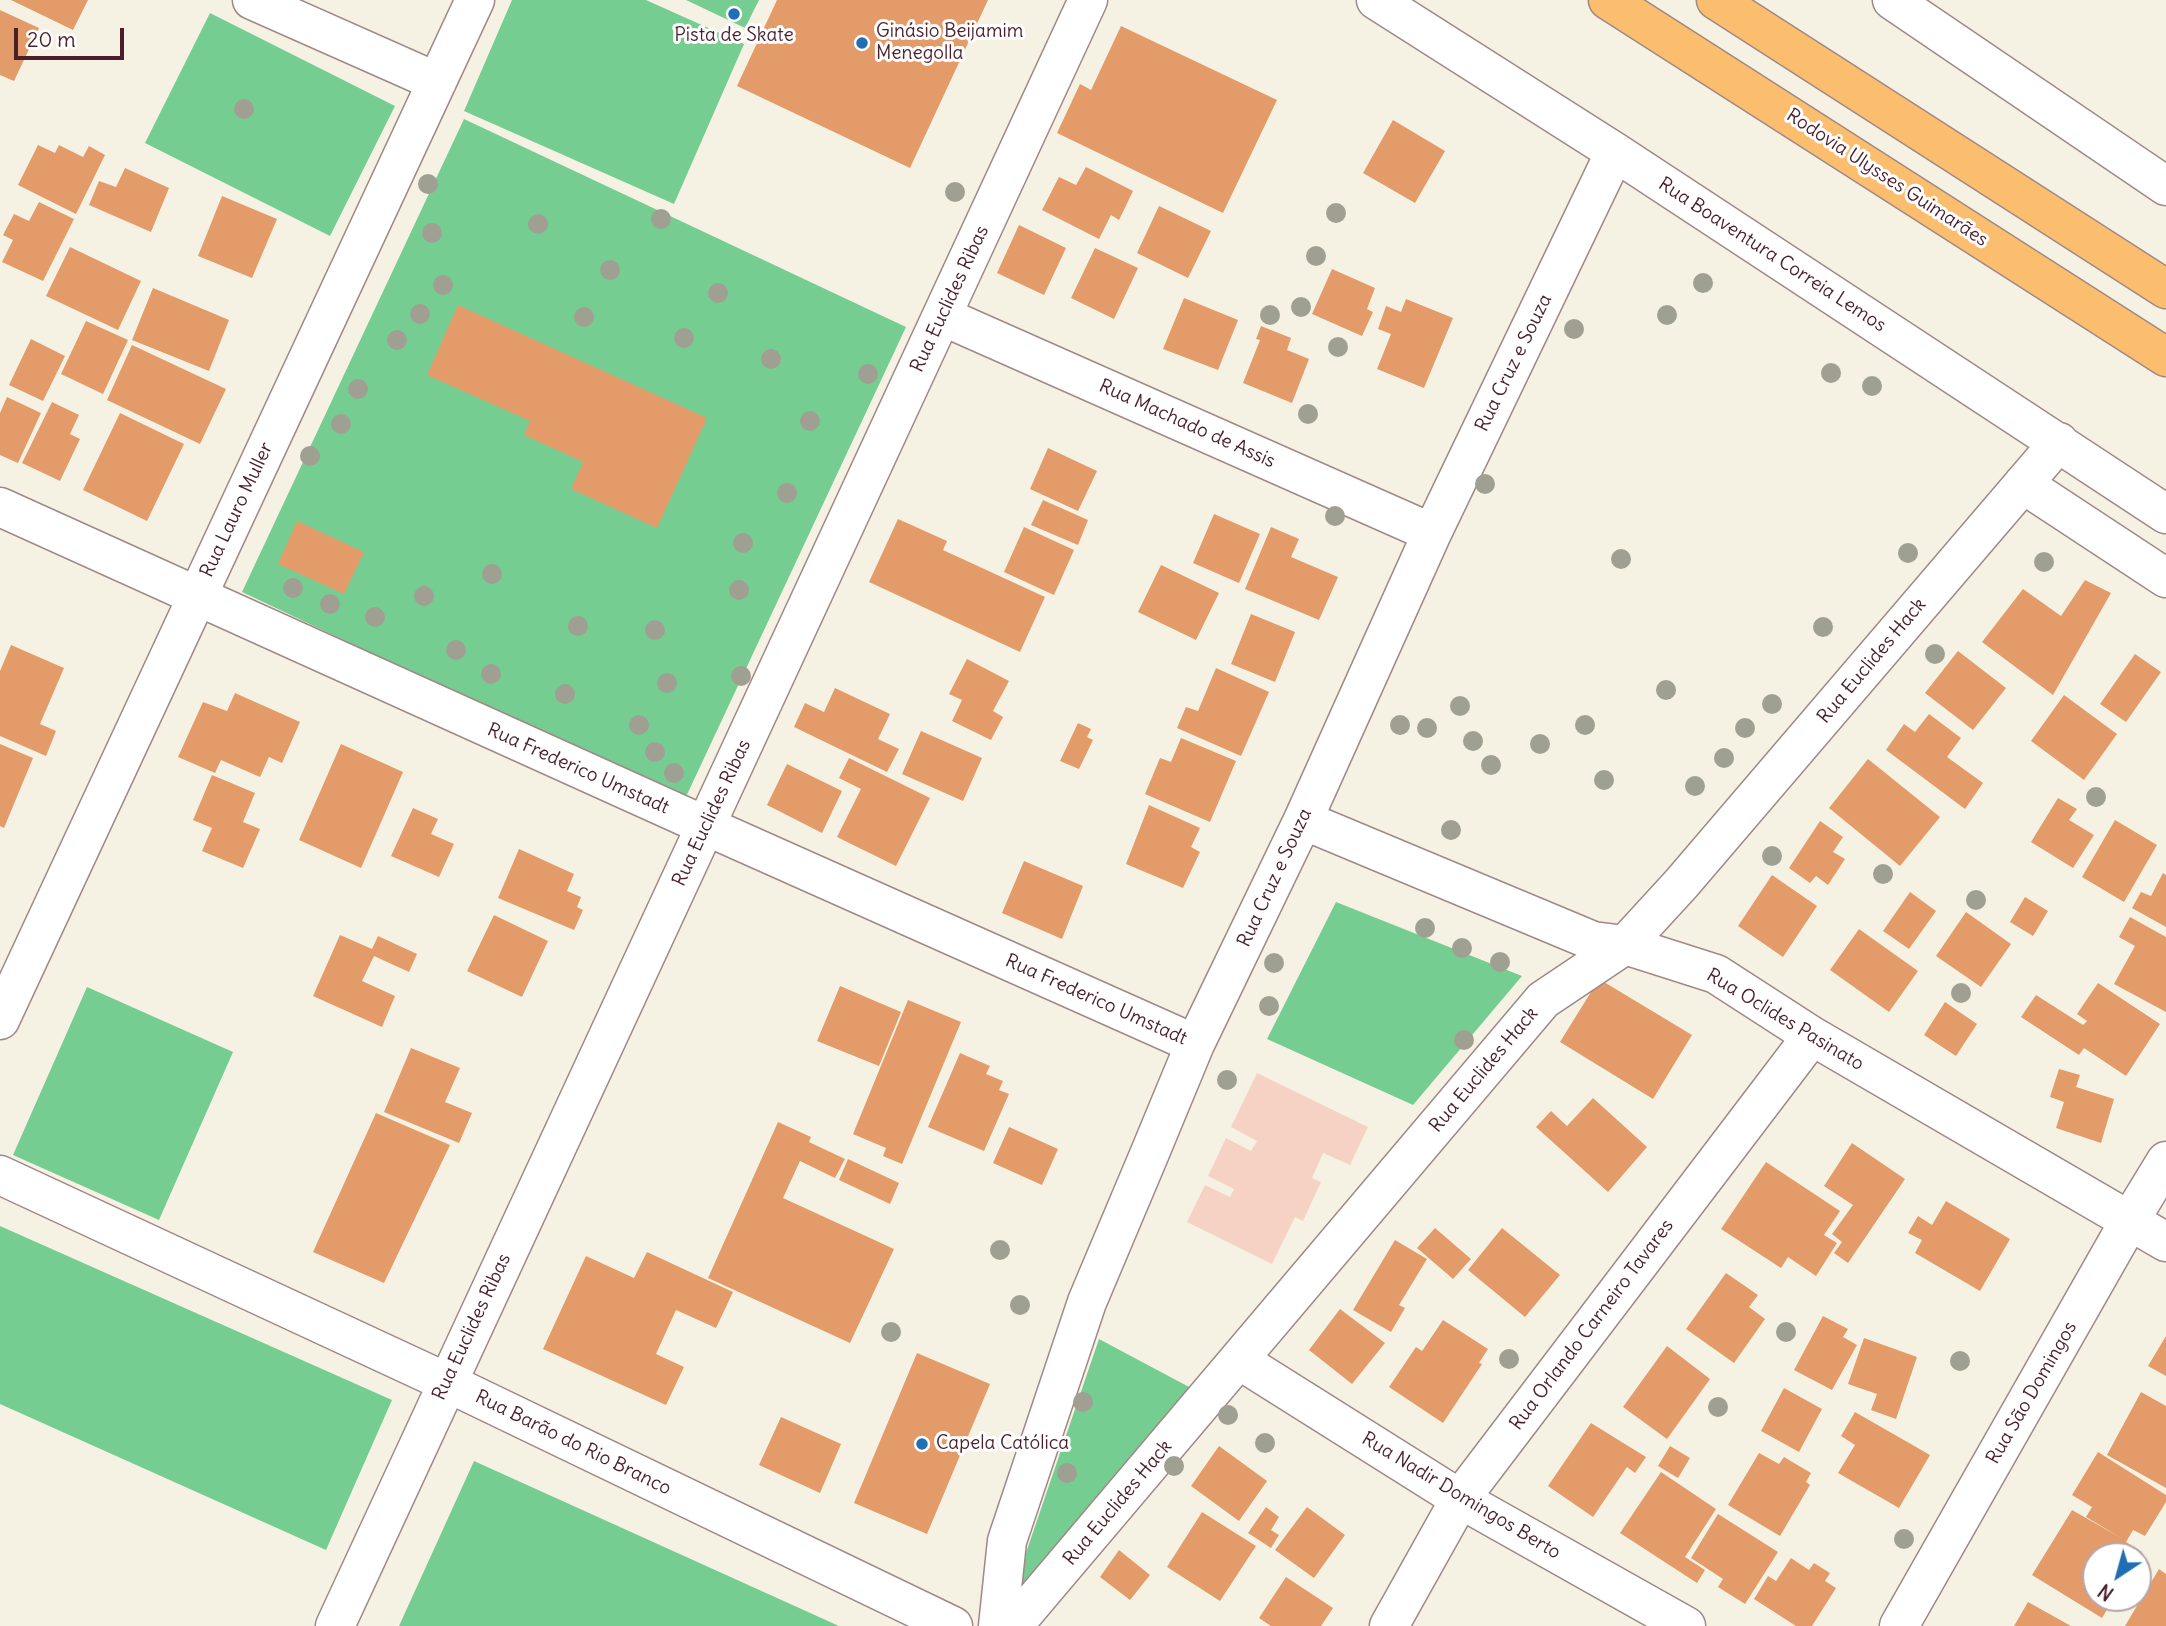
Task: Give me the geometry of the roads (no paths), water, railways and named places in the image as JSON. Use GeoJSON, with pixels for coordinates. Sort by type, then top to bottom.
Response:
{"type":"FeatureCollection","features":[{"type":"Feature","properties":{"kind":"highway","name":"Rodovia Ulysses Guimarães"},"geometry":{"type":"LineString","coordinates":[[1608,0],[2166,357]]}},
{"type":"Feature","properties":{"kind":"highway"},"geometry":{"type":"LineString","coordinates":[[1716,0],[2166,289]]}},
{"type":"Feature","properties":{"kind":"street"},"geometry":{"type":"LineString","coordinates":[[252,0],[437,82]]}},
{"type":"Feature","properties":{"kind":"street","name":"Rua Lauro Muller"},"geometry":{"type":"LineString","coordinates":[[0,1020],[475,0]]}},
{"type":"Feature","properties":{"kind":"street","name":"Rua Euclides Ribas"},"geometry":{"type":"LineString","coordinates":[[335,1626],[1088,0]]}},
{"type":"Feature","properties":{"kind":"street","name":"Rua Boaventura Correia Lemos"},"geometry":{"type":"LineString","coordinates":[[1376,0],[1615,152],[2166,514]]}},
{"type":"Feature","properties":{"kind":"street"},"geometry":{"type":"LineString","coordinates":[[1892,0],[2166,186]]}},
{"type":"Feature","properties":{"kind":"street","name":"Rua Cruz e Souza"},"geometry":{"type":"LineString","coordinates":[[998,1626],[1007,1541],[1083,1316],[1195,1044],[1303,820],[1432,533],[1615,152]]}},
{"type":"Feature","properties":{"kind":"street","name":"Rua Machado de Assis"},"geometry":{"type":"LineString","coordinates":[[942,316],[1432,533]]}},
{"type":"Feature","properties":{"kind":"street","name":"Rua Euclides Hack"},"geometry":{"type":"LineString","coordinates":[[1013,1626],[1543,1000],[1625,945],[1682,884],[2059,442]]}},
{"type":"Feature","properties":{"kind":"street"},"geometry":{"type":"LineString","coordinates":[[2023,484],[2166,578]]}},
{"type":"Feature","properties":{"kind":"street","name":"Rua Frederico Umstadt"},"geometry":{"type":"LineString","coordinates":[[0,507],[706,827],[1195,1044]]}},
{"type":"Feature","properties":{"kind":"street","name":"Rua Oclides Pasinato"},"geometry":{"type":"LineString","coordinates":[[1303,820],[1593,941],[1625,945],[1716,974],[1812,1036],[2166,1242]]}},
{"type":"Feature","properties":{"kind":"street","name":"Rua Orlando Carneiro Tavares"},"geometry":{"type":"LineString","coordinates":[[1389,1626],[1460,1499],[1812,1036]]}},
{"type":"Feature","properties":{"kind":"street","name":"Rua São Domingos"},"geometry":{"type":"LineString","coordinates":[[1899,1626],[2166,1161]]}},
{"type":"Feature","properties":{"kind":"street","name":"Rua Barão do Rio Branco"},"geometry":{"type":"LineString","coordinates":[[0,1175],[446,1382],[953,1626]]}},
{"type":"Feature","properties":{"kind":"street","name":"Rua Nadir Domingos Berto"},"geometry":{"type":"LineString","coordinates":[[1239,1360],[1460,1499],[1686,1626]]}},
{"type":"Feature","properties":{"kind":"place","name":"Pista de Skate"},"geometry":{"type":"Point","coordinates":[734,14]}},
{"type":"Feature","properties":{"kind":"place","name":"Ginásio Beijamim Menegolla"},"geometry":{"type":"Point","coordinates":[862,43]}},
{"type":"Feature","properties":{"kind":"place","name":"Capela Católica"},"geometry":{"type":"Point","coordinates":[922,1444]}}]}
